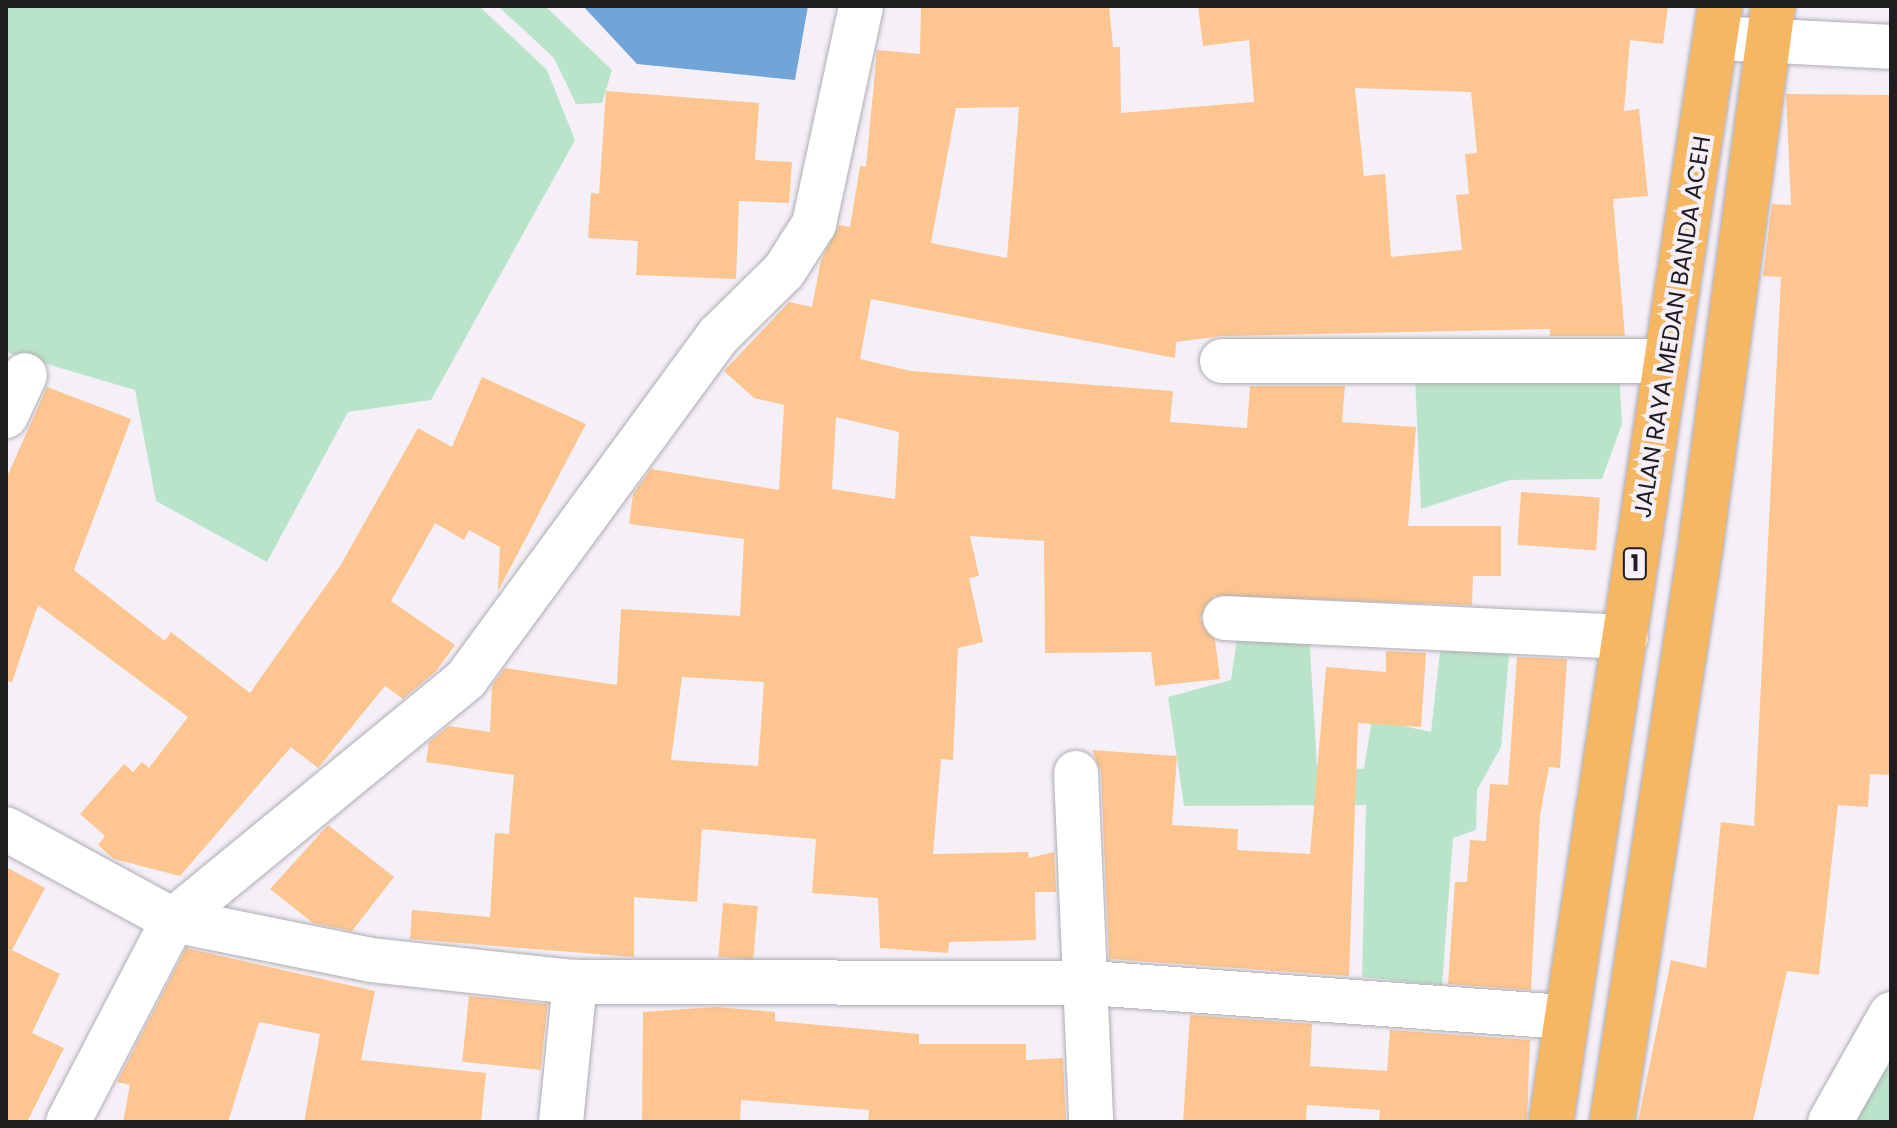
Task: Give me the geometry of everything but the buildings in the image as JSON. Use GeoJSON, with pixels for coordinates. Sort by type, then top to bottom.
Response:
{"type":"FeatureCollection","features":[{"type":"Feature","properties":{"kind":"highway","name":"JALAN RAYA MEDAN BANDA ACEH"},"geometry":{"type":"LineString","coordinates":[[1551,1122],[1626,637],[1663,361],[1718,22]]}},
{"type":"Feature","properties":{"kind":"highway"},"geometry":{"type":"LineString","coordinates":[[1612,1122],[1700,550],[1771,24]]}},
{"type":"Feature","properties":{"kind":"street"},"geometry":{"type":"LineString","coordinates":[[68,1122],[173,920],[466,679],[719,335],[784,271],[814,224],[861,6]]}},
{"type":"Feature","properties":{"kind":"street"},"geometry":{"type":"LineString","coordinates":[[1718,22],[1771,24],[1891,47]]}},
{"type":"Feature","properties":{"kind":"street"},"geometry":{"type":"LineString","coordinates":[[1222,361],[1663,361]]}},
{"type":"Feature","properties":{"kind":"street"},"geometry":{"type":"LineString","coordinates":[[6,416],[25,375]]}},
{"type":"Feature","properties":{"kind":"street"},"geometry":{"type":"LineString","coordinates":[[1225,618],[1626,637]]}},
{"type":"Feature","properties":{"kind":"street"},"geometry":{"type":"LineString","coordinates":[[1076,773],[1090,983],[1091,1122]]}},
{"type":"Feature","properties":{"kind":"street"},"geometry":{"type":"LineString","coordinates":[[6,829],[173,920],[371,960],[575,982],[1090,983],[1565,1017]]}},
{"type":"Feature","properties":{"kind":"street"},"geometry":{"type":"LineString","coordinates":[[561,1122],[575,982]]}},
{"type":"Feature","properties":{"kind":"street"},"geometry":{"type":"LineString","coordinates":[[1830,1122],[1891,1014]]}},
{"type":"Feature","properties":{"kind":"green space"},"geometry":{"type":"Polygon","coordinates":[[[6,6],[479,6],[547,70],[575,140],[431,400],[348,412],[267,562],[156,501],[135,390],[6,352],[6,6]]]}},
{"type":"Feature","properties":{"kind":"green space"},"geometry":{"type":"Polygon","coordinates":[[[498,6],[545,6],[612,70],[602,103],[576,104],[554,58],[498,6]]]}},
{"type":"Feature","properties":{"kind":"green space"},"geometry":{"type":"Polygon","coordinates":[[[1619,372],[1622,424],[1602,479],[1510,480],[1421,509],[1415,378],[1619,372]]]}},
{"type":"Feature","properties":{"kind":"green space"},"geometry":{"type":"Polygon","coordinates":[[[1309,631],[1317,767],[1364,769],[1372,719],[1431,732],[1441,643],[1510,643],[1501,747],[1477,790],[1476,830],[1453,838],[1442,985],[1362,977],[1366,805],[1184,806],[1168,697],[1231,680],[1238,632],[1309,631]]]}},
{"type":"Feature","properties":{"kind":"green space"},"geometry":{"type":"Polygon","coordinates":[[[1881,1068],[1891,1069],[1891,1122],[1850,1122],[1881,1068]]]}},
{"type":"Feature","properties":{"kind":"water"},"geometry":{"type":"Polygon","coordinates":[[[583,6],[808,6],[795,80],[637,64],[583,6]]]}}]}
